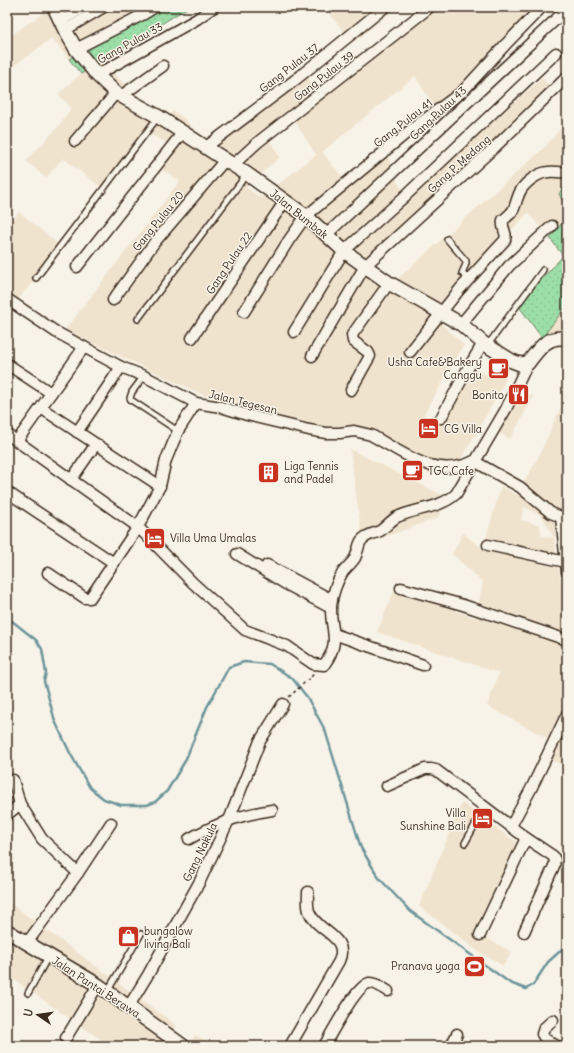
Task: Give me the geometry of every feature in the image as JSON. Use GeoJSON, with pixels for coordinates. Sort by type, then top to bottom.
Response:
{"type":"FeatureCollection","features":[{"type":"Feature","properties":{"kind":"street","name":"Jalan Bumbak"},"geometry":{"type":"LineString","coordinates":[[54,7],[76,49],[97,75],[118,94],[206,146],[247,174],[306,216],[344,251],[389,283],[461,324],[485,344],[516,363],[528,363]]}},
{"type":"Feature","properties":{"kind":"street"},"geometry":{"type":"LineString","coordinates":[[63,26],[81,9],[80,7]]}},
{"type":"Feature","properties":{"kind":"street"},"geometry":{"type":"LineString","coordinates":[[63,26],[104,7]]}},
{"type":"Feature","properties":{"kind":"street"},"geometry":{"type":"LineString","coordinates":[[76,49],[155,7]]}},
{"type":"Feature","properties":{"kind":"street","name":"Gang Pulau 33"},"geometry":{"type":"LineString","coordinates":[[97,75],[197,19],[214,7]]}},
{"type":"Feature","properties":{"kind":"street","name":"Gang Pulau 37"},"geometry":{"type":"LineString","coordinates":[[206,146],[295,80],[385,7]]}},
{"type":"Feature","properties":{"kind":"street","name":"Gang Pulau 39"},"geometry":{"type":"LineString","coordinates":[[229,162],[258,142],[430,7]]}},
{"type":"Feature","properties":{"kind":"street","name":"Gang Pulau 41"},"geometry":{"type":"LineString","coordinates":[[244,312],[288,240],[306,216],[408,132],[463,91],[542,7]]}},
{"type":"Feature","properties":{"kind":"street","name":"Gang Pulau 43"},"geometry":{"type":"LineString","coordinates":[[326,235],[567,9]]}},
{"type":"Feature","properties":{"kind":"street"},"geometry":{"type":"LineString","coordinates":[[294,332],[344,251],[403,198],[556,53]]}},
{"type":"Feature","properties":{"kind":"street"},"geometry":{"type":"LineString","coordinates":[[75,141],[118,94],[163,66]]}},
{"type":"Feature","properties":{"kind":"street","name":"Gang P. Medang"},"geometry":{"type":"LineString","coordinates":[[312,356],[364,266],[496,146],[567,77]]}},
{"type":"Feature","properties":{"kind":"street"},"geometry":{"type":"LineString","coordinates":[[77,267],[183,132]]}},
{"type":"Feature","properties":{"kind":"street","name":"Gang Pulau 20"},"geometry":{"type":"LineString","coordinates":[[113,300],[154,243],[229,162]]}},
{"type":"Feature","properties":{"kind":"street"},"geometry":{"type":"LineString","coordinates":[[410,352],[440,312],[468,279],[506,240],[506,235],[502,225],[503,220],[513,212],[519,194],[524,186],[536,176],[547,172],[567,172]]}},
{"type":"Feature","properties":{"kind":"street","name":"Gang Pulau 22"},"geometry":{"type":"LineString","coordinates":[[192,338],[285,201]]}},
{"type":"Feature","properties":{"kind":"street"},"geometry":{"type":"LineString","coordinates":[[461,324],[509,266],[552,226]]}},
{"type":"Feature","properties":{"kind":"street"},"geometry":{"type":"LineString","coordinates":[[351,390],[370,356],[369,353],[353,341],[352,335],[389,283]]}},
{"type":"Feature","properties":{"kind":"street"},"geometry":{"type":"LineString","coordinates":[[7,300],[56,332],[121,367],[144,376],[196,403]]}},
{"type":"Feature","properties":{"kind":"street"},"geometry":{"type":"LineString","coordinates":[[7,434],[138,527],[193,584],[245,630],[287,646],[312,664],[324,665],[331,655],[334,647],[332,604],[339,578],[355,557],[358,547],[365,537],[380,530],[395,518],[448,501],[461,486],[474,461],[506,409],[528,363],[539,349],[547,342],[555,338],[567,339]]}},
{"type":"Feature","properties":{"kind":"street"},"geometry":{"type":"LineString","coordinates":[[441,418],[467,370],[485,344]]}},
{"type":"Feature","properties":{"kind":"street"},"geometry":{"type":"LineString","coordinates":[[17,441],[84,347]]}},
{"type":"Feature","properties":{"kind":"street"},"geometry":{"type":"LineString","coordinates":[[7,364],[51,394]]}},
{"type":"Feature","properties":{"kind":"street"},"geometry":{"type":"LineString","coordinates":[[77,432],[121,367]]}},
{"type":"Feature","properties":{"kind":"street","name":"Jalan Tegesan"},"geometry":{"type":"LineString","coordinates":[[48,573],[85,598],[90,598],[138,527],[160,486],[166,460],[178,431],[196,403],[221,407],[246,415],[309,430],[326,433],[354,431],[371,435],[426,465],[437,468],[451,468],[465,465],[474,461]]}},
{"type":"Feature","properties":{"kind":"street"},"geometry":{"type":"LineString","coordinates":[[41,408],[160,486]]}},
{"type":"Feature","properties":{"kind":"street"},"geometry":{"type":"LineString","coordinates":[[70,480],[96,444]]}},
{"type":"Feature","properties":{"kind":"street"},"geometry":{"type":"LineString","coordinates":[[474,461],[520,487],[551,512],[564,518],[566,567],[488,545]]}},
{"type":"Feature","properties":{"kind":"street"},"geometry":{"type":"LineString","coordinates":[[7,492],[114,563]]}},
{"type":"Feature","properties":{"kind":"street"},"geometry":{"type":"LineString","coordinates":[[237,554],[284,583],[332,604]]}},
{"type":"Feature","properties":{"kind":"street"},"geometry":{"type":"LineString","coordinates":[[267,565],[332,604]]}},
{"type":"Feature","properties":{"kind":"street"},"geometry":{"type":"LineString","coordinates":[[401,588],[463,605],[567,640]]}},
{"type":"Feature","properties":{"kind":"street"},"geometry":{"type":"LineString","coordinates":[[334,634],[423,665]]}},
{"type":"Feature","properties":{"kind":"street","name":"Gang Nakula"},"geometry":{"type":"LineString","coordinates":[[128,1006],[149,973],[200,881],[229,820],[260,741],[282,704]]}},
{"type":"Feature","properties":{"kind":"street"},"geometry":{"type":"LineString","coordinates":[[511,826],[531,789],[567,714]]}},
{"type":"Feature","properties":{"kind":"street"},"geometry":{"type":"LineString","coordinates":[[387,786],[412,773],[425,769],[436,770],[526,838],[553,856],[555,860],[554,866],[524,932]]}},
{"type":"Feature","properties":{"kind":"street"},"geometry":{"type":"LineString","coordinates":[[13,780],[20,804],[42,839],[78,873]]}},
{"type":"Feature","properties":{"kind":"street"},"geometry":{"type":"LineString","coordinates":[[7,816],[20,804]]}},
{"type":"Feature","properties":{"kind":"street"},"geometry":{"type":"LineString","coordinates":[[189,839],[208,828],[229,820],[253,813],[272,810]]}},
{"type":"Feature","properties":{"kind":"street"},"geometry":{"type":"LineString","coordinates":[[27,944],[78,873],[111,823]]}},
{"type":"Feature","properties":{"kind":"street"},"geometry":{"type":"LineString","coordinates":[[480,935],[526,838]]}},
{"type":"Feature","properties":{"kind":"street"},"geometry":{"type":"LineString","coordinates":[[290,1046],[339,961],[342,952],[339,942],[317,924],[309,912],[307,906],[308,892]]}},
{"type":"Feature","properties":{"kind":"street","name":"Jalan Pantai Berawa"},"geometry":{"type":"LineString","coordinates":[[7,931],[103,988],[183,1046]]}},
{"type":"Feature","properties":{"kind":"street"},"geometry":{"type":"LineString","coordinates":[[324,1046],[360,988],[369,983],[373,983],[388,991]]}},
{"type":"Feature","properties":{"kind":"street"},"geometry":{"type":"LineString","coordinates":[[66,1038],[103,988]]}},
{"type":"Feature","properties":{"kind":"street"},"geometry":{"type":"LineString","coordinates":[[553,1020],[544,1028],[542,1034],[545,1039],[556,1046]]}},
{"type":"Feature","properties":{"kind":"street"},"geometry":{"type":"LineString","coordinates":[[451,1046],[457,1034]]}},
{"type":"Feature","properties":{"kind":"lane"},"geometry":{"type":"LineString","coordinates":[[36,278],[159,117]]}},
{"type":"Feature","properties":{"kind":"lane"},"geometry":{"type":"LineString","coordinates":[[138,319],[247,174]]}},
{"type":"Feature","properties":{"kind":"lane"},"geometry":{"type":"LineString","coordinates":[[447,239],[466,261],[462,273],[468,279]]}},
{"type":"Feature","properties":{"kind":"lane"},"geometry":{"type":"LineString","coordinates":[[485,344],[544,270]]}},
{"type":"Feature","properties":{"kind":"lane"},"geometry":{"type":"LineString","coordinates":[[144,376],[132,392],[130,398],[131,400],[178,431]]}},
{"type":"Feature","properties":{"kind":"lane"},"geometry":{"type":"LineString","coordinates":[[465,843],[485,807]]}},
{"type":"Feature","properties":{"kind":"lane"},"geometry":{"type":"LineString","coordinates":[[103,988],[141,934]]}},
{"type":"Feature","properties":{"kind":"lane"},"geometry":{"type":"LineString","coordinates":[[28,993],[48,956]]}},
{"type":"Feature","properties":{"kind":"path"},"geometry":{"type":"LineString","coordinates":[[296,690],[306,682]]}},
{"type":"Feature","properties":{"kind":"path"},"geometry":{"type":"LineString","coordinates":[[7,759],[13,780]]}},
{"type":"Feature","properties":{"kind":"shaded area"},"geometry":{"type":"Polygon","coordinates":[[[40,7],[158,7],[69,59],[52,38],[7,71],[7,38],[42,14],[40,7]]]}},
{"type":"Feature","properties":{"kind":"shaded area"},"geometry":{"type":"Polygon","coordinates":[[[339,7],[398,7],[352,43],[330,14],[339,7]]]}},
{"type":"Feature","properties":{"kind":"shaded area"},"geometry":{"type":"Polygon","coordinates":[[[435,7],[550,7],[491,69],[439,115],[415,76],[322,152],[349,185],[387,153],[397,181],[406,197],[542,78],[557,94],[518,134],[370,267],[394,282],[545,147],[567,121],[567,182],[559,194],[567,209],[567,217],[550,238],[528,213],[443,301],[433,316],[464,345],[420,421],[434,429],[470,365],[486,375],[493,363],[506,380],[453,474],[430,474],[360,435],[340,436],[216,401],[65,330],[180,181],[161,169],[177,148],[149,134],[106,191],[63,158],[46,178],[26,161],[57,128],[71,108],[58,94],[81,74],[107,58],[114,74],[163,120],[173,111],[185,119],[211,150],[307,76],[321,97],[435,7]],[[294,120],[269,140],[280,157],[246,187],[260,198],[316,155],[294,120]]]}},
{"type":"Feature","properties":{"kind":"shaded area"},"geometry":{"type":"Polygon","coordinates":[[[19,212],[62,247],[16,302],[7,293],[7,227],[19,212]]]}},
{"type":"Feature","properties":{"kind":"shaded area"},"geometry":{"type":"Polygon","coordinates":[[[561,313],[567,317],[567,347],[542,338],[561,313]]]}},
{"type":"Feature","properties":{"kind":"shaded area"},"geometry":{"type":"Polygon","coordinates":[[[512,391],[534,396],[510,439],[493,429],[512,391]]]}},
{"type":"Feature","properties":{"kind":"shaded area"},"geometry":{"type":"Polygon","coordinates":[[[567,393],[567,528],[558,526],[554,539],[562,586],[567,584],[567,767],[548,759],[553,741],[487,706],[499,673],[377,632],[395,589],[476,618],[483,582],[452,554],[463,533],[483,549],[501,486],[517,495],[539,456],[567,393]],[[524,507],[521,520],[540,525],[541,536],[554,538],[542,516],[524,507]]]}},
{"type":"Feature","properties":{"kind":"shaded area"},"geometry":{"type":"Polygon","coordinates":[[[350,449],[450,499],[437,518],[363,545],[350,449]]]}},
{"type":"Feature","properties":{"kind":"shaded area"},"geometry":{"type":"Polygon","coordinates":[[[462,803],[510,838],[521,844],[481,935],[512,952],[503,966],[476,950],[419,906],[462,803]]]}},
{"type":"Feature","properties":{"kind":"shaded area"},"geometry":{"type":"Polygon","coordinates":[[[7,901],[176,1025],[169,1038],[181,1046],[110,1046],[7,975],[7,901]]]}},
{"type":"Feature","properties":{"kind":"shaded area"},"geometry":{"type":"Polygon","coordinates":[[[195,1035],[216,1046],[188,1046],[195,1035]]]}},
{"type":"Feature","properties":{"kind":"green space"},"geometry":{"type":"Polygon","coordinates":[[[158,7],[187,8],[81,74],[69,59],[158,7]]]}},
{"type":"Feature","properties":{"kind":"green space"},"geometry":{"type":"Polygon","coordinates":[[[567,182],[567,209],[559,194],[567,182]]]}},
{"type":"Feature","properties":{"kind":"green space"},"geometry":{"type":"Polygon","coordinates":[[[567,217],[567,305],[542,338],[518,305],[563,256],[550,238],[567,217]]]}},
{"type":"Feature","properties":{"kind":"waterway"},"geometry":{"type":"LineString","coordinates":[[7,617],[36,640],[42,649],[46,673],[44,681],[55,721],[70,753],[90,788],[104,799],[121,805],[147,805],[155,802],[167,791],[185,761],[207,707],[229,667],[244,662],[270,664],[292,678],[307,697],[325,730],[361,848],[379,878],[410,911],[510,983],[526,989],[533,985],[548,962],[567,945]]}},
{"type":"Feature","properties":{"kind":"place","name":"Usha Cafe&Bakery Canggu"},"geometry":{"type":"Point","coordinates":[498,368]}},
{"type":"Feature","properties":{"kind":"place","name":"Bonito"},"geometry":{"type":"Point","coordinates":[519,395]}},
{"type":"Feature","properties":{"kind":"place","name":"CG Villa"},"geometry":{"type":"Point","coordinates":[428,429]}},
{"type":"Feature","properties":{"kind":"place","name":"TGC Cafe"},"geometry":{"type":"Point","coordinates":[412,471]}},
{"type":"Feature","properties":{"kind":"place","name":"Liga Tennis and Padel"},"geometry":{"type":"Point","coordinates":[269,472]}},
{"type":"Feature","properties":{"kind":"place","name":"Villa Uma Umalas"},"geometry":{"type":"Point","coordinates":[155,538]}},
{"type":"Feature","properties":{"kind":"place","name":"Villa Sunshine Bali"},"geometry":{"type":"Point","coordinates":[482,819]}},
{"type":"Feature","properties":{"kind":"place","name":"bungalow living Bali"},"geometry":{"type":"Point","coordinates":[128,937]}},
{"type":"Feature","properties":{"kind":"place","name":"Pranava yoga"},"geometry":{"type":"Point","coordinates":[475,966]}}]}
